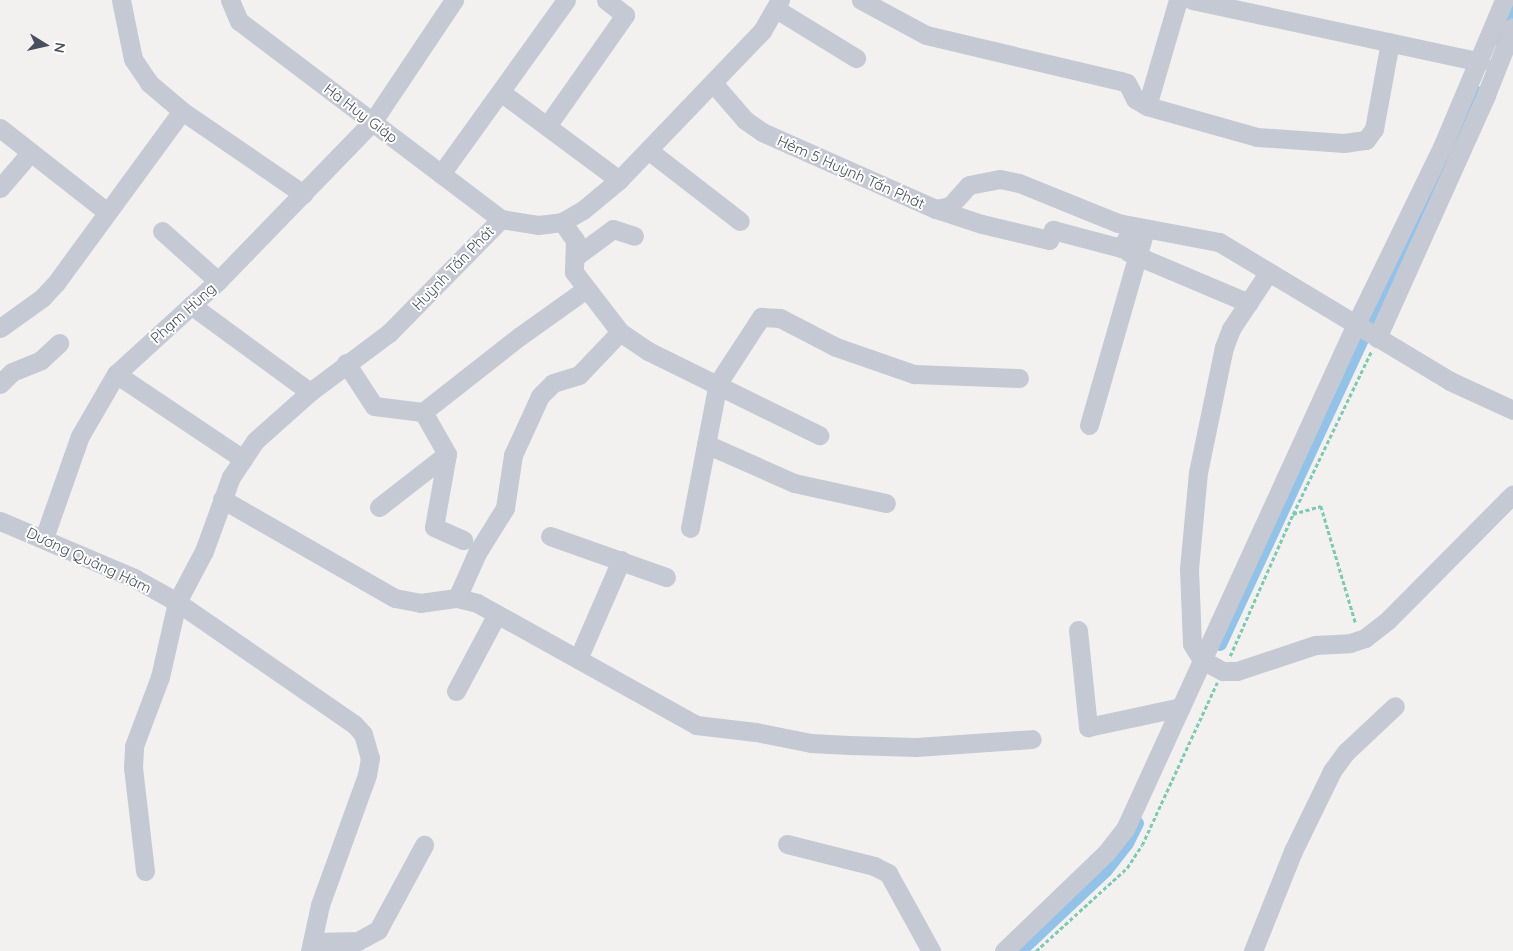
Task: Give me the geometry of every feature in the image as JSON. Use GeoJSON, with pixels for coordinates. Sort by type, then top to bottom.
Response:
{"type":"FeatureCollection","features":[{"type":"Feature","properties":{"kind":"street"},"geometry":{"type":"LineString","coordinates":[[121,0],[128,42],[138,69],[182,111],[303,194]]}},
{"type":"Feature","properties":{"kind":"street","name":"Hà Huy Giáp"},"geometry":{"type":"LineString","coordinates":[[230,0],[239,21],[501,219]]}},
{"type":"Feature","properties":{"kind":"street","name":"Phạm Hùng"},"geometry":{"type":"LineString","coordinates":[[44,538],[80,436],[116,374],[218,281],[373,121],[454,0]]}},
{"type":"Feature","properties":{"kind":"street"},"geometry":{"type":"LineString","coordinates":[[441,174],[502,93],[566,0]]}},
{"type":"Feature","properties":{"kind":"street"},"geometry":{"type":"LineString","coordinates":[[547,126],[625,14],[606,0]]}},
{"type":"Feature","properties":{"kind":"street"},"geometry":{"type":"LineString","coordinates":[[861,0],[934,37],[1125,82],[1135,99],[1147,106],[1257,137],[1358,143],[1370,136],[1374,129],[1390,42]]}},
{"type":"Feature","properties":{"kind":"street"},"geometry":{"type":"LineString","coordinates":[[1147,106],[1178,0]]}},
{"type":"Feature","properties":{"kind":"street"},"geometry":{"type":"LineString","coordinates":[[1192,0],[1480,62]]}},
{"type":"Feature","properties":{"kind":"street"},"geometry":{"type":"LineString","coordinates":[[1365,330],[1480,62],[1504,0]]}},
{"type":"Feature","properties":{"kind":"street"},"geometry":{"type":"LineString","coordinates":[[778,3],[856,58]]}},
{"type":"Feature","properties":{"kind":"street","name":"Huỳnh Tấn Phát"},"geometry":{"type":"LineString","coordinates":[[145,871],[133,756],[160,677],[177,602],[204,550],[222,499],[243,459],[255,441],[310,392],[346,363],[389,333],[501,219],[538,225],[562,222],[583,210],[619,180],[762,31],[778,3]]}},
{"type":"Feature","properties":{"kind":"street"},"geometry":{"type":"LineString","coordinates":[[1004,951],[1106,853],[1125,829],[1202,660],[1365,330],[1486,95],[1513,27]]}},
{"type":"Feature","properties":{"kind":"street","name":"Hẻm 5 Huỳnh Tấn Phát"},"geometry":{"type":"LineString","coordinates":[[713,83],[745,120],[762,132],[936,209],[950,206],[969,185],[1000,179],[1139,229],[1208,238],[1450,381],[1513,410]]}},
{"type":"Feature","properties":{"kind":"street"},"geometry":{"type":"LineString","coordinates":[[502,93],[619,180]]}},
{"type":"Feature","properties":{"kind":"street"},"geometry":{"type":"LineString","coordinates":[[0,328],[42,298],[74,260],[182,111]]}},
{"type":"Feature","properties":{"kind":"street"},"geometry":{"type":"LineString","coordinates":[[0,128],[107,212]]}},
{"type":"Feature","properties":{"kind":"street"},"geometry":{"type":"LineString","coordinates":[[648,150],[740,221]]}},
{"type":"Feature","properties":{"kind":"street"},"geometry":{"type":"LineString","coordinates":[[0,188],[30,153]]}},
{"type":"Feature","properties":{"kind":"street"},"geometry":{"type":"LineString","coordinates":[[936,209],[1049,240],[1053,230],[1121,248],[1139,229]]}},
{"type":"Feature","properties":{"kind":"street"},"geometry":{"type":"LineString","coordinates":[[562,222],[575,240],[574,272],[620,332],[648,350],[718,383],[819,435]]}},
{"type":"Feature","properties":{"kind":"street"},"geometry":{"type":"LineString","coordinates":[[575,257],[612,229],[634,236]]}},
{"type":"Feature","properties":{"kind":"street"},"geometry":{"type":"LineString","coordinates":[[1089,424],[1137,257],[1139,229]]}},
{"type":"Feature","properties":{"kind":"street"},"geometry":{"type":"LineString","coordinates":[[162,231],[218,281]]}},
{"type":"Feature","properties":{"kind":"street"},"geometry":{"type":"LineString","coordinates":[[1116,246],[1137,257],[1248,303]]}},
{"type":"Feature","properties":{"kind":"street"},"geometry":{"type":"LineString","coordinates":[[1268,273],[1231,329],[1220,360],[1198,472],[1189,569],[1192,644],[1202,660],[1223,671],[1254,668],[1287,652],[1365,638],[1388,620],[1513,494]]}},
{"type":"Feature","properties":{"kind":"street"},"geometry":{"type":"LineString","coordinates":[[346,363],[374,406],[424,412],[520,336],[586,289]]}},
{"type":"Feature","properties":{"kind":"street"},"geometry":{"type":"LineString","coordinates":[[191,305],[310,392]]}},
{"type":"Feature","properties":{"kind":"street"},"geometry":{"type":"LineString","coordinates":[[690,528],[718,383],[762,317],[766,315],[780,318],[836,347],[914,374],[1019,378]]}},
{"type":"Feature","properties":{"kind":"street"},"geometry":{"type":"LineString","coordinates":[[457,598],[477,552],[500,519],[507,496],[513,455],[540,396],[553,383],[579,374],[620,332]]}},
{"type":"Feature","properties":{"kind":"street"},"geometry":{"type":"LineString","coordinates":[[0,384],[12,372],[41,360],[59,343]]}},
{"type":"Feature","properties":{"kind":"street"},"geometry":{"type":"LineString","coordinates":[[116,374],[243,459]]}},
{"type":"Feature","properties":{"kind":"street"},"geometry":{"type":"LineString","coordinates":[[424,412],[447,454],[434,527],[463,540]]}},
{"type":"Feature","properties":{"kind":"street"},"geometry":{"type":"LineString","coordinates":[[706,444],[794,482],[886,503]]}},
{"type":"Feature","properties":{"kind":"street"},"geometry":{"type":"LineString","coordinates":[[379,507],[447,454]]}},
{"type":"Feature","properties":{"kind":"street"},"geometry":{"type":"LineString","coordinates":[[222,499],[395,598],[420,603],[457,598],[477,603],[683,720],[710,728],[849,745],[916,747],[1032,739]]}},
{"type":"Feature","properties":{"kind":"street","name":"Dương Quảng Hàm"},"geometry":{"type":"LineString","coordinates":[[0,521],[44,538],[134,578],[177,602],[354,724],[369,746],[366,775],[324,891],[311,947]]}},
{"type":"Feature","properties":{"kind":"street"},"geometry":{"type":"LineString","coordinates":[[550,536],[666,577]]}},
{"type":"Feature","properties":{"kind":"street"},"geometry":{"type":"LineString","coordinates":[[578,659],[621,560]]}},
{"type":"Feature","properties":{"kind":"street"},"geometry":{"type":"LineString","coordinates":[[456,691],[497,614]]}},
{"type":"Feature","properties":{"kind":"street"},"geometry":{"type":"LineString","coordinates":[[1078,630],[1088,727],[1181,707]]}},
{"type":"Feature","properties":{"kind":"street"},"geometry":{"type":"LineString","coordinates":[[1253,951],[1293,851],[1332,771],[1346,752],[1395,706]]}},
{"type":"Feature","properties":{"kind":"street"},"geometry":{"type":"LineString","coordinates":[[787,844],[874,866],[888,874],[932,951]]}},
{"type":"Feature","properties":{"kind":"street"},"geometry":{"type":"LineString","coordinates":[[311,947],[358,941],[378,930],[424,845]]}},
{"type":"Feature","properties":{"kind":"path"},"geometry":{"type":"LineString","coordinates":[[1292,514],[1321,506],[1357,625]]}},
{"type":"Feature","properties":{"kind":"waterway"},"geometry":{"type":"LineString","coordinates":[[1500,39],[1513,2]]}},
{"type":"Feature","properties":{"kind":"waterway"},"geometry":{"type":"LineString","coordinates":[[1220,644],[1477,93]]}},
{"type":"Feature","properties":{"kind":"waterway"},"geometry":{"type":"LineString","coordinates":[[1020,951],[1106,870],[1127,843],[1137,823]]}}]}
